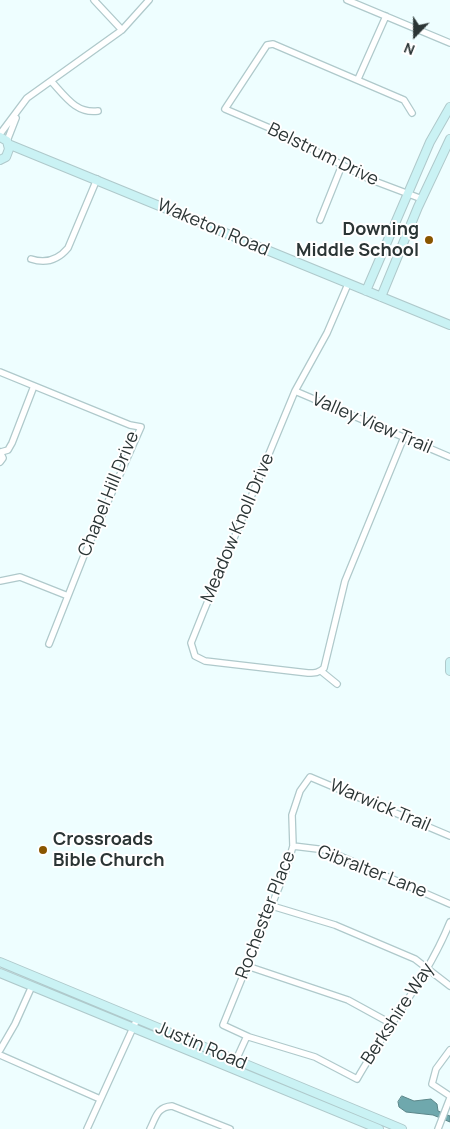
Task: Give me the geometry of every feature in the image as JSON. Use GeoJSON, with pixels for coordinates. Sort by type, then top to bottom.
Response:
{"type":"FeatureCollection","features":[{"type":"Feature","properties":{"kind":"main road"},"geometry":{"type":"LineString","coordinates":[[366,291],[430,142],[450,107]]}},
{"type":"Feature","properties":{"kind":"main road"},"geometry":{"type":"LineString","coordinates":[[0,160],[8,155],[4,139]]}},
{"type":"Feature","properties":{"kind":"main road","name":"Waketon Road"},"geometry":{"type":"LineString","coordinates":[[4,139],[32,153],[450,326]]}},
{"type":"Feature","properties":{"kind":"main road"},"geometry":{"type":"LineString","coordinates":[[381,297],[422,199],[450,139]]}},
{"type":"Feature","properties":{"kind":"main road","name":"Waketon Road"},"geometry":{"type":"LineString","coordinates":[[8,155],[32,153]]}},
{"type":"Feature","properties":{"kind":"main road"},"geometry":{"type":"LineString","coordinates":[[450,662],[450,671]]}},
{"type":"Feature","properties":{"kind":"main road","name":"Justin Road"},"geometry":{"type":"LineString","coordinates":[[0,962],[402,1129]]}},
{"type":"Feature","properties":{"kind":"main road","name":"Justin Road"},"geometry":{"type":"LineString","coordinates":[[0,973],[379,1129]]}},
{"type":"Feature","properties":{"kind":"street"},"geometry":{"type":"LineString","coordinates":[[94,0],[122,30]]}},
{"type":"Feature","properties":{"kind":"street"},"geometry":{"type":"LineString","coordinates":[[4,139],[5,130],[27,98],[122,30],[149,0]]}},
{"type":"Feature","properties":{"kind":"street"},"geometry":{"type":"LineString","coordinates":[[348,0],[450,42]]}},
{"type":"Feature","properties":{"kind":"street"},"geometry":{"type":"LineString","coordinates":[[386,16],[358,80],[404,100],[412,113]]}},
{"type":"Feature","properties":{"kind":"street","name":"Belstrum Drive"},"geometry":{"type":"LineString","coordinates":[[358,80],[273,44],[267,45],[225,109],[279,132],[369,179],[422,199]]}},
{"type":"Feature","properties":{"kind":"street"},"geometry":{"type":"LineString","coordinates":[[51,81],[76,107],[87,112],[98,111]]}},
{"type":"Feature","properties":{"kind":"street"},"geometry":{"type":"LineString","coordinates":[[4,139],[19,108]]}},
{"type":"Feature","properties":{"kind":"street"},"geometry":{"type":"LineString","coordinates":[[320,220],[342,165]]}},
{"type":"Feature","properties":{"kind":"street"},"geometry":{"type":"LineString","coordinates":[[31,259],[41,262],[61,256],[71,240],[97,179]]}},
{"type":"Feature","properties":{"kind":"street","name":"Meadow Knoll Drive"},"geometry":{"type":"LineString","coordinates":[[321,671],[317,674],[205,661],[195,656],[191,648],[192,639],[295,391],[327,334],[348,284]]}},
{"type":"Feature","properties":{"kind":"street","name":"Chapel Hill Drive"},"geometry":{"type":"LineString","coordinates":[[0,372],[130,425],[141,427],[49,644]]}},
{"type":"Feature","properties":{"kind":"street"},"geometry":{"type":"LineString","coordinates":[[0,462],[3,458],[1,452],[8,450],[12,443],[34,386]]}},
{"type":"Feature","properties":{"kind":"street","name":"Valley View Trail"},"geometry":{"type":"LineString","coordinates":[[295,391],[450,456]]}},
{"type":"Feature","properties":{"kind":"street"},"geometry":{"type":"LineString","coordinates":[[337,684],[321,671],[324,668],[345,581],[404,437]]}},
{"type":"Feature","properties":{"kind":"street"},"geometry":{"type":"LineString","coordinates":[[0,581],[20,577],[68,596]]}},
{"type":"Feature","properties":{"kind":"street","name":"Warwick Trail"},"geometry":{"type":"LineString","coordinates":[[310,777],[450,836]]}},
{"type":"Feature","properties":{"kind":"street","name":"Rochester Place"},"geometry":{"type":"LineString","coordinates":[[247,1036],[223,1025],[272,906],[293,846],[292,815],[300,791],[310,777]]}},
{"type":"Feature","properties":{"kind":"street","name":"Gibralter Lane"},"geometry":{"type":"LineString","coordinates":[[293,846],[326,850],[450,904]]}},
{"type":"Feature","properties":{"kind":"street"},"geometry":{"type":"LineString","coordinates":[[272,906],[335,925],[415,959],[450,986]]}},
{"type":"Feature","properties":{"kind":"street","name":"Berkshire Way"},"geometry":{"type":"LineString","coordinates":[[247,1036],[315,1057],[357,1079],[390,1023],[439,950],[450,922]]}},
{"type":"Feature","properties":{"kind":"street"},"geometry":{"type":"LineString","coordinates":[[247,966],[348,1000],[390,1023]]}},
{"type":"Feature","properties":{"kind":"street"},"geometry":{"type":"LineString","coordinates":[[0,1050],[16,1024],[32,986]]}},
{"type":"Feature","properties":{"kind":"street"},"geometry":{"type":"LineString","coordinates":[[87,1129],[137,1019]]}},
{"type":"Feature","properties":{"kind":"street"},"geometry":{"type":"LineString","coordinates":[[236,1060],[247,1036]]}},
{"type":"Feature","properties":{"kind":"street"},"geometry":{"type":"LineString","coordinates":[[438,1129],[450,1097],[432,1084],[436,1069],[450,1050]]}},
{"type":"Feature","properties":{"kind":"street"},"geometry":{"type":"LineString","coordinates":[[0,1055],[100,1099]]}},
{"type":"Feature","properties":{"kind":"street"},"geometry":{"type":"LineString","coordinates":[[150,1129],[159,1110],[164,1106],[172,1106],[230,1129]]}},
{"type":"Feature","properties":{"kind":"water"},"geometry":{"type":"Polygon","coordinates":[[[402,1096],[414,1101],[431,1099],[437,1104],[438,1111],[450,1116],[450,1122],[433,1115],[406,1112],[399,1107],[398,1102],[402,1096]]]}},
{"type":"Feature","properties":{"kind":"place","name":"Downing Middle School"},"geometry":{"type":"Point","coordinates":[429,240]}},
{"type":"Feature","properties":{"kind":"place","name":"Crossroads Bible Church"},"geometry":{"type":"Point","coordinates":[43,850]}}]}
